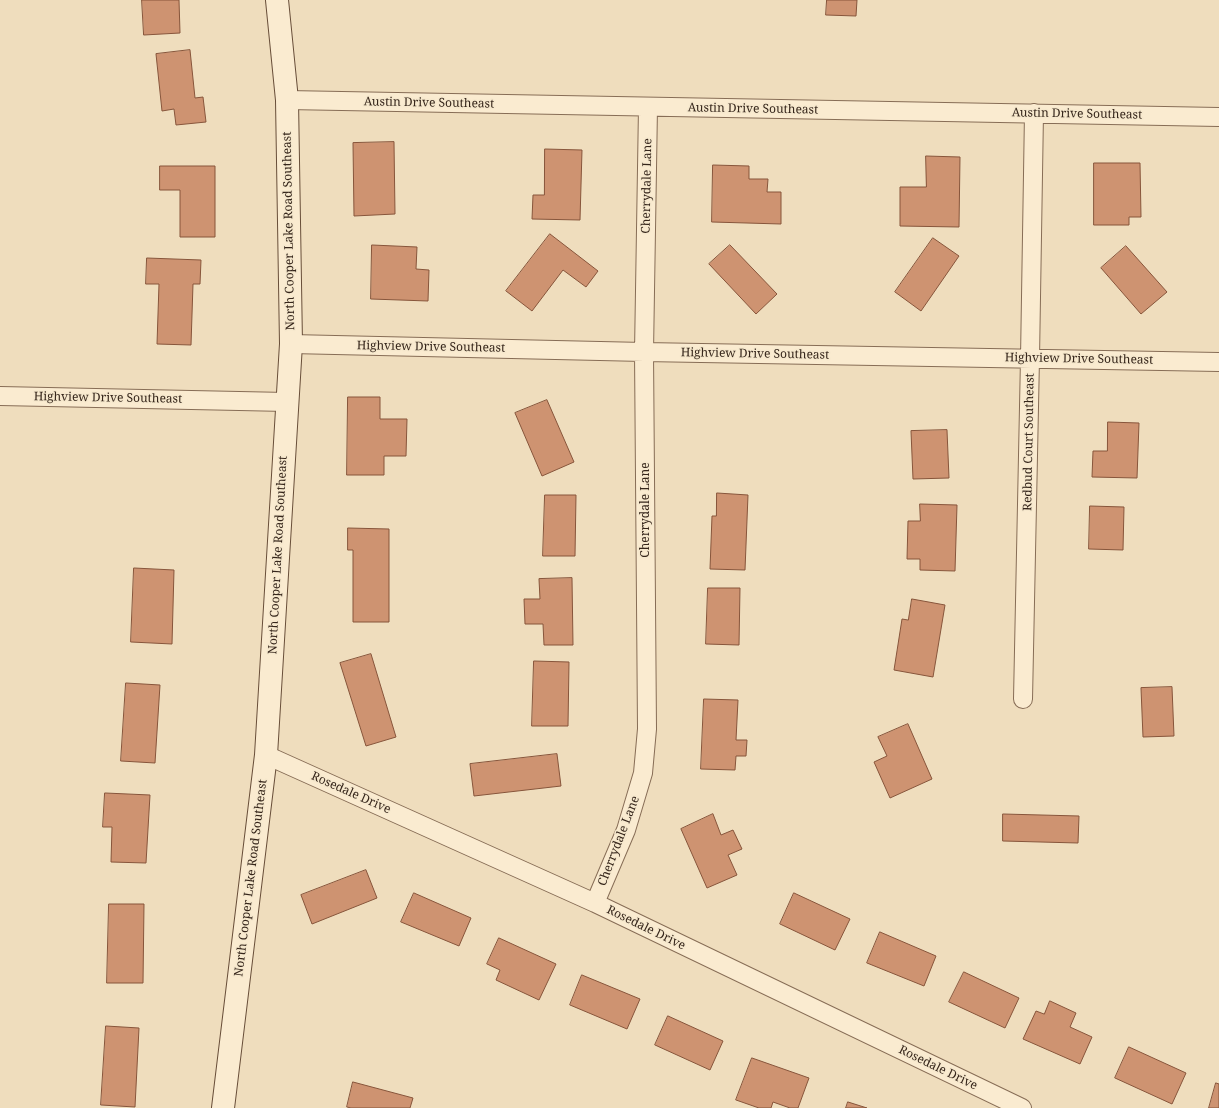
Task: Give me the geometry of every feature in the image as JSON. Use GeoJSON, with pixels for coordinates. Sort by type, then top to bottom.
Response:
{"type":"FeatureCollection","features":[{"type":"Feature","properties":{"kind":"street","name":"North Cooper Lake Road Southeast"},"geometry":{"type":"LineString","coordinates":[[223,1108],[266,755],[291,344],[286,100],[277,0]]}},
{"type":"Feature","properties":{"kind":"street","name":"Austin Drive Southeast"},"geometry":{"type":"LineString","coordinates":[[286,100],[1219,117]]}},
{"type":"Feature","properties":{"kind":"street","name":"Cherrydale Lane"},"geometry":{"type":"LineString","coordinates":[[595,904],[626,830],[643,773],[647,736],[644,352],[648,107]]}},
{"type":"Feature","properties":{"kind":"street","name":"Redbud Court Southeast"},"geometry":{"type":"LineString","coordinates":[[1023,699],[1034,113]]}},
{"type":"Feature","properties":{"kind":"street","name":"Highview Drive Southeast"},"geometry":{"type":"LineString","coordinates":[[291,344],[1219,362]]}},
{"type":"Feature","properties":{"kind":"street","name":"Highview Drive Southeast"},"geometry":{"type":"LineString","coordinates":[[0,396],[287,402]]}},
{"type":"Feature","properties":{"kind":"street","name":"Rosedale Drive"},"geometry":{"type":"LineString","coordinates":[[266,755],[595,904],[1022,1108]]}},
{"type":"Feature","properties":{"kind":"building"},"geometry":{"type":"Polygon","coordinates":[[[142,0],[179,0],[180,33],[144,35],[142,0]]]}},
{"type":"Feature","properties":{"kind":"building"},"geometry":{"type":"Polygon","coordinates":[[[827,0],[857,0],[856,16],[826,15],[827,0]]]}},
{"type":"Feature","properties":{"kind":"building"},"geometry":{"type":"Polygon","coordinates":[[[190,50],[195,98],[203,97],[206,122],[176,125],[174,109],[162,111],[156,54],[190,50]]]}},
{"type":"Feature","properties":{"kind":"building"},"geometry":{"type":"Polygon","coordinates":[[[394,142],[395,214],[354,216],[353,143],[394,142]]]}},
{"type":"Feature","properties":{"kind":"building"},"geometry":{"type":"Polygon","coordinates":[[[545,149],[582,150],[580,220],[532,219],[533,195],[544,195],[545,149]]]}},
{"type":"Feature","properties":{"kind":"building"},"geometry":{"type":"Polygon","coordinates":[[[926,156],[960,157],[959,227],[900,226],[900,187],[926,187],[926,156]]]}},
{"type":"Feature","properties":{"kind":"building"},"geometry":{"type":"Polygon","coordinates":[[[1094,163],[1140,163],[1141,217],[1129,217],[1129,225],[1094,225],[1094,163]]]}},
{"type":"Feature","properties":{"kind":"building"},"geometry":{"type":"Polygon","coordinates":[[[713,165],[749,166],[749,179],[768,179],[767,192],[781,192],[781,224],[712,222],[713,165]]]}},
{"type":"Feature","properties":{"kind":"building"},"geometry":{"type":"Polygon","coordinates":[[[160,166],[215,166],[215,237],[180,237],[180,190],[160,190],[160,166]]]}},
{"type":"Feature","properties":{"kind":"building"},"geometry":{"type":"Polygon","coordinates":[[[550,234],[598,271],[586,287],[563,270],[532,311],[506,291],[550,234]]]}},
{"type":"Feature","properties":{"kind":"building"},"geometry":{"type":"Polygon","coordinates":[[[933,238],[959,256],[921,311],[895,292],[933,238]]]}},
{"type":"Feature","properties":{"kind":"building"},"geometry":{"type":"Polygon","coordinates":[[[372,245],[417,247],[416,269],[429,270],[428,301],[371,299],[372,245]]]}},
{"type":"Feature","properties":{"kind":"building"},"geometry":{"type":"Polygon","coordinates":[[[730,245],[777,294],[756,314],[709,264],[730,245]]]}},
{"type":"Feature","properties":{"kind":"building"},"geometry":{"type":"Polygon","coordinates":[[[1126,246],[1167,292],[1141,314],[1101,268],[1126,246]]]}},
{"type":"Feature","properties":{"kind":"building"},"geometry":{"type":"Polygon","coordinates":[[[147,258],[201,260],[200,284],[193,284],[191,345],[157,344],[159,284],[146,284],[147,258]]]}},
{"type":"Feature","properties":{"kind":"building"},"geometry":{"type":"Polygon","coordinates":[[[348,397],[380,397],[380,419],[407,419],[406,456],[384,456],[384,475],[347,475],[348,397]]]}},
{"type":"Feature","properties":{"kind":"building"},"geometry":{"type":"Polygon","coordinates":[[[547,400],[574,462],[542,476],[515,413],[547,400]]]}},
{"type":"Feature","properties":{"kind":"building"},"geometry":{"type":"Polygon","coordinates":[[[1108,422],[1139,423],[1137,478],[1092,477],[1093,451],[1107,451],[1108,422]]]}},
{"type":"Feature","properties":{"kind":"building"},"geometry":{"type":"Polygon","coordinates":[[[947,430],[949,478],[913,479],[911,431],[947,430]]]}},
{"type":"Feature","properties":{"kind":"building"},"geometry":{"type":"Polygon","coordinates":[[[717,493],[748,495],[745,570],[710,569],[712,516],[716,516],[717,493]]]}},
{"type":"Feature","properties":{"kind":"building"},"geometry":{"type":"Polygon","coordinates":[[[545,495],[576,495],[575,556],[543,556],[545,495]]]}},
{"type":"Feature","properties":{"kind":"building"},"geometry":{"type":"Polygon","coordinates":[[[920,504],[957,505],[955,571],[920,570],[920,559],[907,559],[908,521],[920,521],[920,504]]]}},
{"type":"Feature","properties":{"kind":"building"},"geometry":{"type":"Polygon","coordinates":[[[1090,506],[1124,507],[1123,550],[1089,549],[1090,506]]]}},
{"type":"Feature","properties":{"kind":"building"},"geometry":{"type":"Polygon","coordinates":[[[348,528],[389,529],[389,622],[353,622],[353,550],[348,550],[348,528]]]}},
{"type":"Feature","properties":{"kind":"building"},"geometry":{"type":"Polygon","coordinates":[[[134,568],[174,570],[172,644],[131,642],[134,568]]]}},
{"type":"Feature","properties":{"kind":"building"},"geometry":{"type":"Polygon","coordinates":[[[572,578],[573,645],[544,645],[543,624],[525,624],[524,599],[540,599],[539,579],[572,578]]]}},
{"type":"Feature","properties":{"kind":"building"},"geometry":{"type":"Polygon","coordinates":[[[708,588],[740,588],[739,645],[706,644],[708,588]]]}},
{"type":"Feature","properties":{"kind":"building"},"geometry":{"type":"Polygon","coordinates":[[[912,599],[945,605],[933,677],[894,670],[902,619],[908,620],[912,599]]]}},
{"type":"Feature","properties":{"kind":"building"},"geometry":{"type":"Polygon","coordinates":[[[371,654],[396,737],[366,746],[340,663],[371,654]]]}},
{"type":"Feature","properties":{"kind":"building"},"geometry":{"type":"Polygon","coordinates":[[[534,661],[569,662],[568,726],[532,726],[534,661]]]}},
{"type":"Feature","properties":{"kind":"building"},"geometry":{"type":"Polygon","coordinates":[[[126,683],[160,685],[155,763],[121,761],[126,683]]]}},
{"type":"Feature","properties":{"kind":"building"},"geometry":{"type":"Polygon","coordinates":[[[1172,687],[1174,736],[1143,737],[1141,688],[1172,687]]]}},
{"type":"Feature","properties":{"kind":"building"},"geometry":{"type":"Polygon","coordinates":[[[704,699],[738,700],[736,740],[747,740],[746,756],[736,756],[735,770],[701,769],[704,699]]]}},
{"type":"Feature","properties":{"kind":"building"},"geometry":{"type":"Polygon","coordinates":[[[908,724],[932,779],[890,798],[874,762],[887,756],[878,737],[908,724]]]}},
{"type":"Feature","properties":{"kind":"building"},"geometry":{"type":"Polygon","coordinates":[[[557,754],[561,786],[474,796],[470,764],[557,754]]]}},
{"type":"Feature","properties":{"kind":"building"},"geometry":{"type":"Polygon","coordinates":[[[105,793],[150,795],[146,863],[111,862],[112,827],[103,827],[105,793]]]}},
{"type":"Feature","properties":{"kind":"building"},"geometry":{"type":"Polygon","coordinates":[[[713,814],[721,835],[733,830],[742,849],[728,855],[737,875],[707,888],[681,829],[713,814]]]}},
{"type":"Feature","properties":{"kind":"building"},"geometry":{"type":"Polygon","coordinates":[[[1003,814],[1079,816],[1078,843],[1003,841],[1003,814]]]}},
{"type":"Feature","properties":{"kind":"building"},"geometry":{"type":"Polygon","coordinates":[[[366,870],[377,898],[312,924],[301,895],[366,870]]]}},
{"type":"Feature","properties":{"kind":"building"},"geometry":{"type":"Polygon","coordinates":[[[414,893],[471,918],[459,946],[401,922],[414,893]]]}},
{"type":"Feature","properties":{"kind":"building"},"geometry":{"type":"Polygon","coordinates":[[[794,893],[850,919],[835,950],[780,924],[794,893]]]}},
{"type":"Feature","properties":{"kind":"building"},"geometry":{"type":"Polygon","coordinates":[[[109,904],[144,904],[143,983],[107,983],[109,904]]]}},
{"type":"Feature","properties":{"kind":"building"},"geometry":{"type":"Polygon","coordinates":[[[880,932],[936,956],[924,986],[867,963],[880,932]]]}},
{"type":"Feature","properties":{"kind":"building"},"geometry":{"type":"Polygon","coordinates":[[[499,938],[556,964],[539,1000],[496,980],[500,970],[487,964],[499,938]]]}},
{"type":"Feature","properties":{"kind":"building"},"geometry":{"type":"Polygon","coordinates":[[[964,972],[1019,998],[1005,1028],[949,1002],[964,972]]]}},
{"type":"Feature","properties":{"kind":"building"},"geometry":{"type":"Polygon","coordinates":[[[582,975],[640,999],[627,1029],[570,1005],[582,975]]]}},
{"type":"Feature","properties":{"kind":"building"},"geometry":{"type":"Polygon","coordinates":[[[1050,1001],[1076,1013],[1070,1027],[1092,1037],[1080,1064],[1023,1039],[1036,1011],[1044,1014],[1050,1001]]]}},
{"type":"Feature","properties":{"kind":"building"},"geometry":{"type":"Polygon","coordinates":[[[668,1016],[723,1041],[710,1070],[655,1045],[668,1016]]]}},
{"type":"Feature","properties":{"kind":"building"},"geometry":{"type":"Polygon","coordinates":[[[106,1026],[139,1028],[135,1107],[101,1105],[106,1026]]]}},
{"type":"Feature","properties":{"kind":"building"},"geometry":{"type":"Polygon","coordinates":[[[1129,1047],[1186,1073],[1172,1104],[1115,1078],[1129,1047]]]}},
{"type":"Feature","properties":{"kind":"building"},"geometry":{"type":"Polygon","coordinates":[[[752,1058],[809,1078],[798,1108],[790,1108],[773,1102],[771,1108],[759,1108],[736,1100],[752,1058]]]}},
{"type":"Feature","properties":{"kind":"building"},"geometry":{"type":"Polygon","coordinates":[[[353,1082],[413,1098],[410,1108],[347,1107],[353,1082]]]}},
{"type":"Feature","properties":{"kind":"building"},"geometry":{"type":"Polygon","coordinates":[[[1216,1083],[1219,1084],[1219,1108],[1209,1108],[1216,1083]]]}},
{"type":"Feature","properties":{"kind":"building"},"geometry":{"type":"Polygon","coordinates":[[[848,1102],[867,1108],[846,1108],[848,1102]]]}}]}
